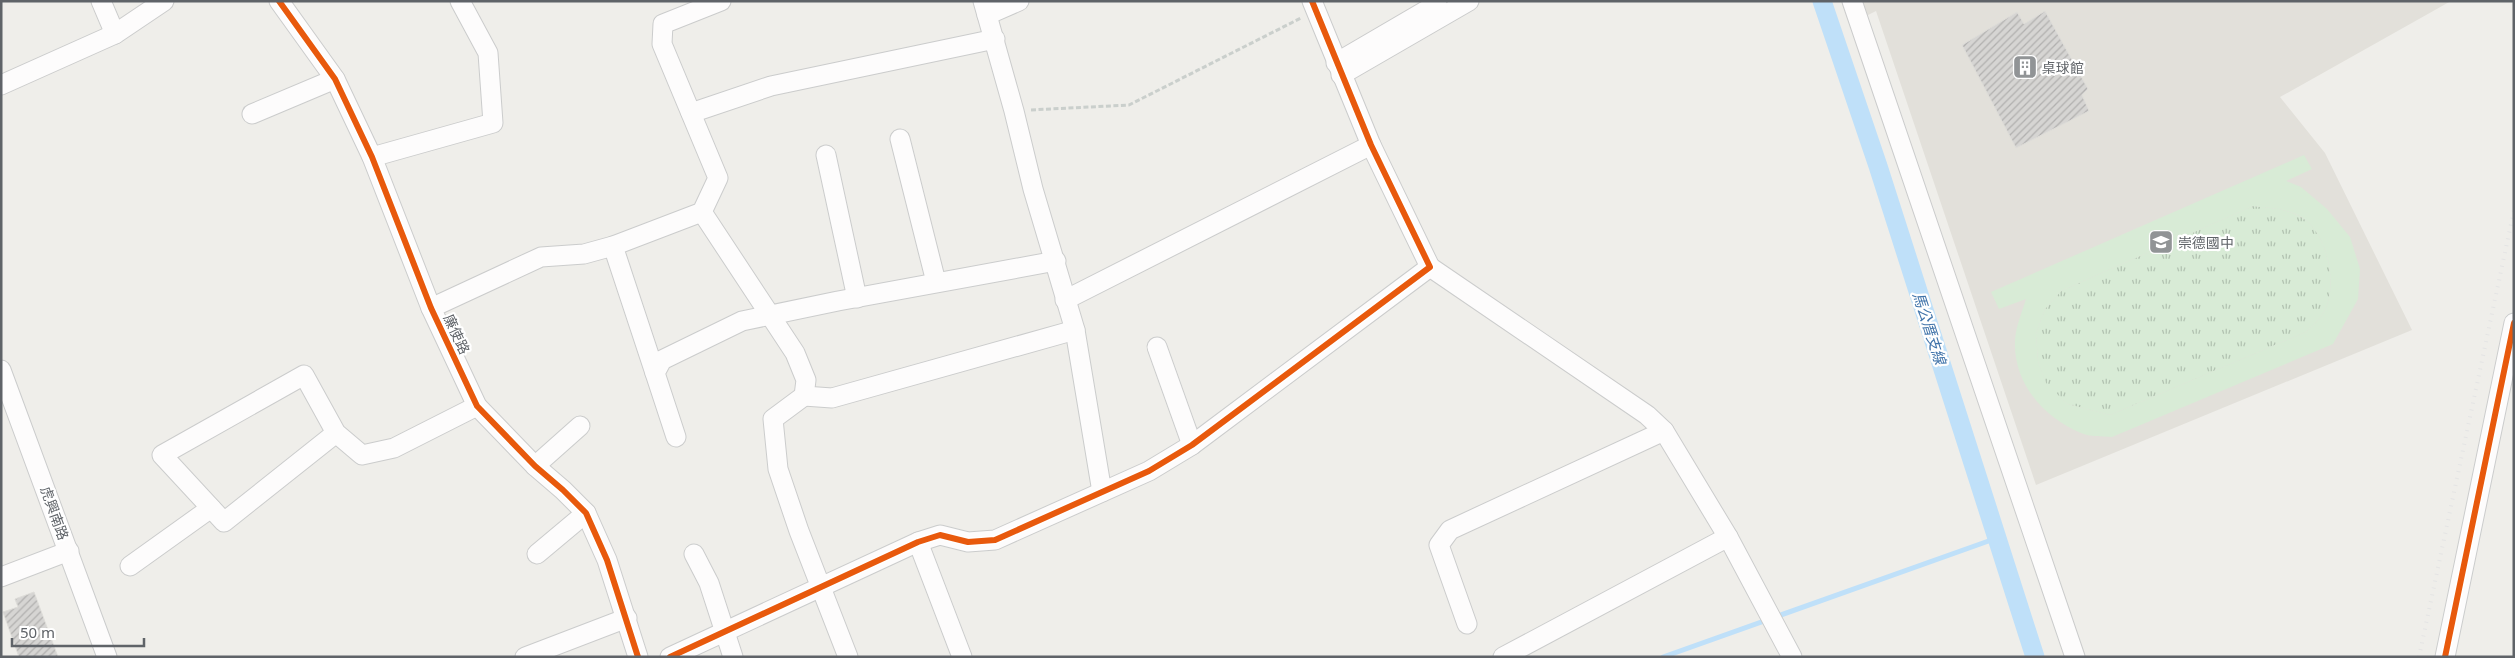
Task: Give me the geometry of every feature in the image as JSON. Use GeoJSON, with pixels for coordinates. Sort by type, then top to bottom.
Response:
{"type":"FeatureCollection","features":[{"type":"Feature","properties":{"kind":"street"},"geometry":{"type":"LineString","coordinates":[[100,1],[115,34]]}},
{"type":"Feature","properties":{"kind":"street"},"geometry":{"type":"LineString","coordinates":[[1,84],[115,34],[164,1]]}},
{"type":"Feature","properties":{"kind":"street","name":"廉使路"},"geometry":{"type":"LineString","coordinates":[[279,1],[335,80],[372,158],[431,308],[478,406],[535,466],[564,490],[586,513],[607,560],[638,657]]}},
{"type":"Feature","properties":{"kind":"street"},"geometry":{"type":"LineString","coordinates":[[372,158],[492,123],[488,53],[460,1]]}},
{"type":"Feature","properties":{"kind":"street"},"geometry":{"type":"LineString","coordinates":[[431,308],[541,257],[584,254],[613,246],[702,212],[718,178],[662,44],[663,24],[721,1]]}},
{"type":"Feature","properties":{"kind":"street"},"geometry":{"type":"LineString","coordinates":[[1019,1],[985,8],[995,39],[1033,189],[1075,330],[1102,492]]}},
{"type":"Feature","properties":{"kind":"street"},"geometry":{"type":"LineString","coordinates":[[1338,69],[1443,1]]}},
{"type":"Feature","properties":{"kind":"street"},"geometry":{"type":"LineString","coordinates":[[1338,69],[1469,1]]}},
{"type":"Feature","properties":{"kind":"street"},"geometry":{"type":"LineString","coordinates":[[1852,1],[2075,657]]}},
{"type":"Feature","properties":{"kind":"street"},"geometry":{"type":"LineString","coordinates":[[1313,6],[1371,145],[1430,267],[1647,415],[1664,431],[1728,537],[1792,657]]}},
{"type":"Feature","properties":{"kind":"street"},"geometry":{"type":"LineString","coordinates":[[692,113],[771,86],[995,39]]}},
{"type":"Feature","properties":{"kind":"street"},"geometry":{"type":"LineString","coordinates":[[252,114],[335,80]]}},
{"type":"Feature","properties":{"kind":"street"},"geometry":{"type":"LineString","coordinates":[[900,139],[936,282]]}},
{"type":"Feature","properties":{"kind":"street"},"geometry":{"type":"LineString","coordinates":[[1065,300],[1371,145]]}},
{"type":"Feature","properties":{"kind":"street"},"geometry":{"type":"LineString","coordinates":[[826,155],[857,298]]}},
{"type":"Feature","properties":{"kind":"street"},"geometry":{"type":"LineString","coordinates":[[702,212],[795,353],[806,380],[804,396]]}},
{"type":"Feature","properties":{"kind":"street"},"geometry":{"type":"LineString","coordinates":[[613,246],[676,437]]}},
{"type":"Feature","properties":{"kind":"street"},"geometry":{"type":"LineString","coordinates":[[655,374],[662,360],[742,321],[936,282],[1056,261]]}},
{"type":"Feature","properties":{"kind":"street"},"geometry":{"type":"LineString","coordinates":[[670,657],[918,542],[940,535],[968,542],[995,540],[1149,471],[1192,445],[1430,267]]}},
{"type":"Feature","properties":{"kind":"street"},"geometry":{"type":"LineString","coordinates":[[2445,657],[2514,323]]}},
{"type":"Feature","properties":{"kind":"street"},"geometry":{"type":"LineString","coordinates":[[848,657],[823,587],[799,531],[778,469],[773,419],[804,396],[832,398],[1075,330]]}},
{"type":"Feature","properties":{"kind":"street"},"geometry":{"type":"LineString","coordinates":[[1156,346],[1192,445]]}},
{"type":"Feature","properties":{"kind":"street"},"geometry":{"type":"LineString","coordinates":[[336,433],[224,522],[162,455],[304,375],[336,433],[362,454],[394,448],[478,406]]}},
{"type":"Feature","properties":{"kind":"street","name":"虎興南路"},"geometry":{"type":"LineString","coordinates":[[2,376],[69,551],[107,657]]}},
{"type":"Feature","properties":{"kind":"street"},"geometry":{"type":"LineString","coordinates":[[535,466],[580,426]]}},
{"type":"Feature","properties":{"kind":"street"},"geometry":{"type":"LineString","coordinates":[[1467,624],[1438,545],[1450,530],[1664,431]]}},
{"type":"Feature","properties":{"kind":"street"},"geometry":{"type":"LineString","coordinates":[[130,566],[211,508]]}},
{"type":"Feature","properties":{"kind":"street"},"geometry":{"type":"LineString","coordinates":[[536,554],[586,513]]}},
{"type":"Feature","properties":{"kind":"street"},"geometry":{"type":"LineString","coordinates":[[1504,657],[1728,537]]}},
{"type":"Feature","properties":{"kind":"street"},"geometry":{"type":"LineString","coordinates":[[918,542],[962,657]]}},
{"type":"Feature","properties":{"kind":"street"},"geometry":{"type":"LineString","coordinates":[[1,577],[69,551]]}},
{"type":"Feature","properties":{"kind":"street"},"geometry":{"type":"LineString","coordinates":[[694,554],[709,582],[724,632],[734,657]]}},
{"type":"Feature","properties":{"kind":"street"},"geometry":{"type":"LineString","coordinates":[[524,657],[627,618]]}},
{"type":"Feature","properties":{"kind":"path"},"geometry":{"type":"LineString","coordinates":[[1014,111],[1129,105],[1313,6]]}},
{"type":"Feature","properties":{"kind":"shaded area","name":"崇德國中"},"geometry":{"type":"Polygon","coordinates":[[[1862,1],[2451,1],[2280,97],[2325,153],[2412,330],[2036,485],[1876,11],[1866,16],[1862,1]]]}},
{"type":"Feature","properties":{"kind":"green space"},"geometry":{"type":"Polygon","coordinates":[[[2304,155],[2312,169],[2286,181],[2301,187],[2327,209],[2350,237],[2360,269],[2358,299],[2333,344],[2112,437],[2092,436],[2067,426],[2054,418],[2033,397],[2019,370],[2016,356],[2015,340],[2026,299],[1999,309],[1991,292],[2304,155]],[[2253,206],[2061,291],[2045,309],[2036,334],[2038,361],[2046,383],[2067,404],[2110,415],[2306,332],[2320,317],[2327,305],[2330,293],[2329,267],[2321,241],[2308,222],[2296,214],[2253,206]]]}},
{"type":"Feature","properties":{"kind":"green space"},"geometry":{"type":"Polygon","coordinates":[[[2253,206],[2296,214],[2308,222],[2321,241],[2329,267],[2330,293],[2322,315],[2306,332],[2110,415],[2067,404],[2046,384],[2038,361],[2036,334],[2045,309],[2061,291],[2253,206]]]}},
{"type":"Feature","properties":{"kind":"building","name":"桌球館"},"geometry":{"type":"Polygon","coordinates":[[[2045,11],[2088,89],[2082,95],[2089,111],[2016,148],[1962,45],[2017,12],[2024,24],[2045,11]]]}},
{"type":"Feature","properties":{"kind":"building"},"geometry":{"type":"Polygon","coordinates":[[[34,592],[58,657],[19,657],[3,612],[18,607],[15,599],[34,592]]]}},
{"type":"Feature","properties":{"kind":"waterway","name":"馬公厝支線"},"geometry":{"type":"LineString","coordinates":[[1822,1],[1878,166],[2035,657]]}},
{"type":"Feature","properties":{"kind":"waterway"},"geometry":{"type":"LineString","coordinates":[[1663,657],[1997,538]]}},
{"type":"Feature","properties":{"kind":"railway"},"geometry":{"type":"LineString","coordinates":[[2419,657],[2514,210]]}},
{"type":"Feature","properties":{"kind":"cycle path"},"geometry":{"type":"LineString","coordinates":[[279,1],[335,79],[372,157],[431,308],[477,406],[535,466],[586,513],[607,560],[638,657]]}},
{"type":"Feature","properties":{"kind":"cycle path"},"geometry":{"type":"LineString","coordinates":[[670,657],[918,542],[940,535],[968,542],[995,540],[1149,471],[1192,445],[1430,267],[1371,145],[1312,1]]}},
{"type":"Feature","properties":{"kind":"cycle path"},"geometry":{"type":"LineString","coordinates":[[2445,657],[2514,323]]}},
{"type":"Feature","properties":{"kind":"place","name":"桌球館"},"geometry":{"type":"Point","coordinates":[2025,67]}},
{"type":"Feature","properties":{"kind":"place","name":"崇德國中"},"geometry":{"type":"Point","coordinates":[2161,242]}}]}
